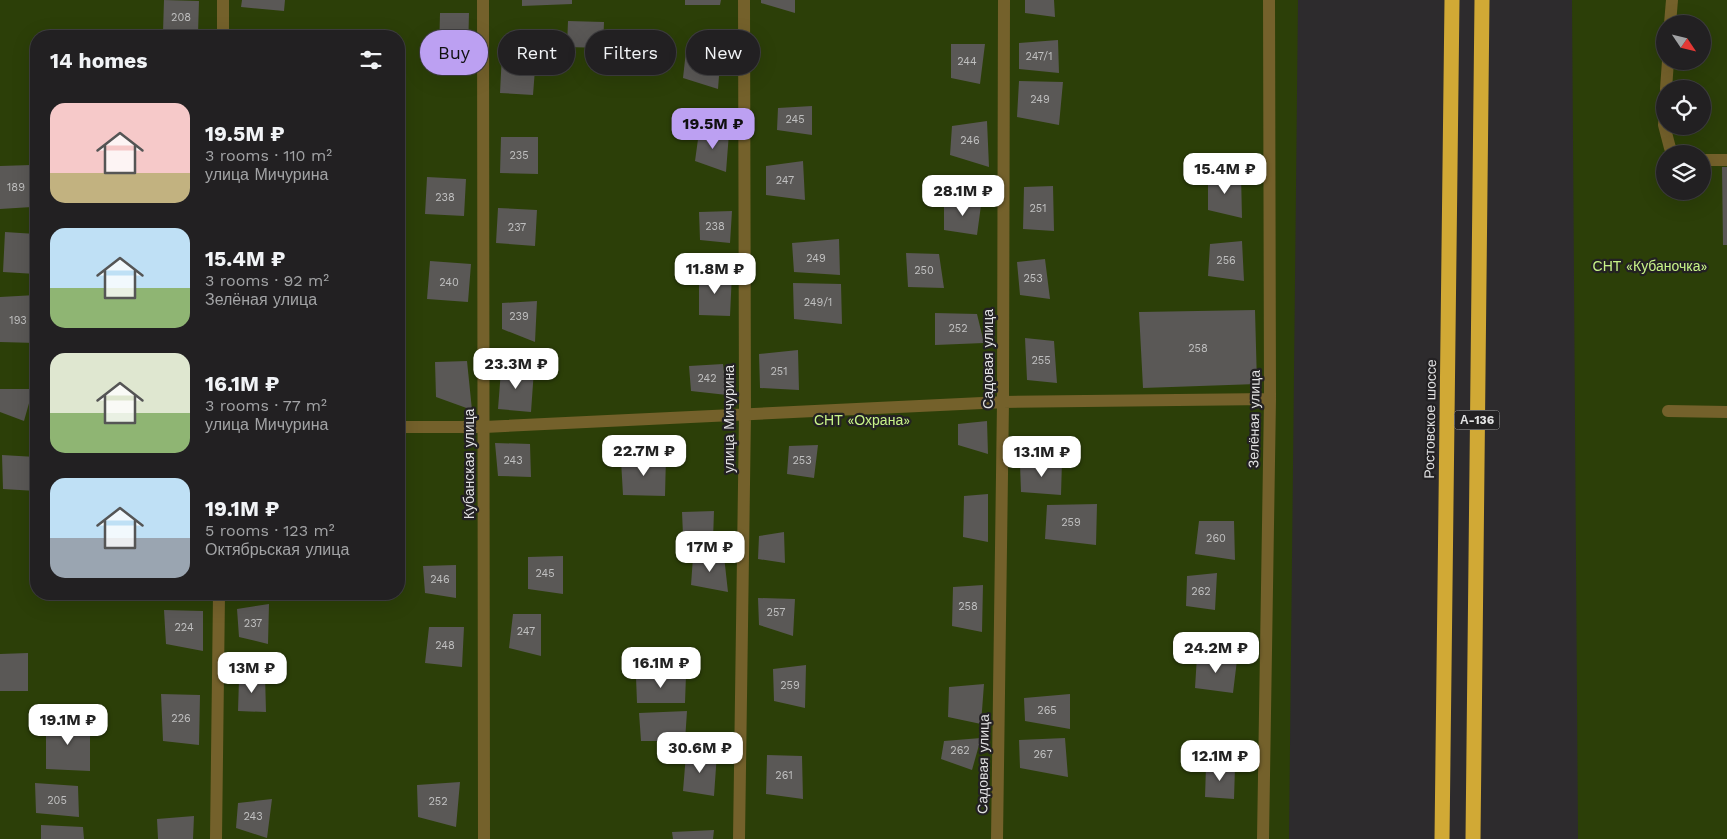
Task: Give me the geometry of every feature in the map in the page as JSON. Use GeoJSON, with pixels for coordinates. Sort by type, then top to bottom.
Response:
{"type":"FeatureCollection","features":[{"type":"Feature","properties":{"kind":"highway","name":"Ростовское шоссе"},"geometry":{"type":"LineString","coordinates":[[1442,839],[1452,0]]}},
{"type":"Feature","properties":{"kind":"highway","name":"А-136"},"geometry":{"type":"LineString","coordinates":[[1473,839],[1482,0]]}},
{"type":"Feature","properties":{"kind":"street"},"geometry":{"type":"LineString","coordinates":[[223,0],[223,30]]}},
{"type":"Feature","properties":{"kind":"street","name":"Кубанская улица"},"geometry":{"type":"LineString","coordinates":[[483,0],[484,839]]}},
{"type":"Feature","properties":{"kind":"street","name":"улица Мичурина"},"geometry":{"type":"LineString","coordinates":[[739,839],[745,414],[744,0]]}},
{"type":"Feature","properties":{"kind":"street","name":"Садовая улица"},"geometry":{"type":"LineString","coordinates":[[997,839],[1003,402],[1004,0]]}},
{"type":"Feature","properties":{"kind":"street","name":"Зелёная улица"},"geometry":{"type":"LineString","coordinates":[[1263,839],[1270,399],[1269,0]]}},
{"type":"Feature","properties":{"kind":"street"},"geometry":{"type":"LineString","coordinates":[[1671,15],[1672,0]]}},
{"type":"Feature","properties":{"kind":"street"},"geometry":{"type":"LineString","coordinates":[[1711,160],[1727,160]]}},
{"type":"Feature","properties":{"kind":"street"},"geometry":{"type":"LineString","coordinates":[[405,427],[484,427],[1003,402],[1270,399]]}},
{"type":"Feature","properties":{"kind":"street"},"geometry":{"type":"LineString","coordinates":[[1668,411],[1727,412]]}},
{"type":"Feature","properties":{"kind":"street"},"geometry":{"type":"LineString","coordinates":[[216,839],[219,600]]}},
{"type":"Feature","properties":{"kind":"green space","name":"СНТ «Охрана»"},"geometry":{"type":"Polygon","coordinates":[[[0,0],[1298,0],[1289,839],[0,839],[0,0]]]}},
{"type":"Feature","properties":{"kind":"green space","name":"СНТ «Кубаночка»"},"geometry":{"type":"Polygon","coordinates":[[[1572,0],[1727,0],[1727,839],[1578,839],[1572,0]]]}},
{"type":"Feature","properties":{"kind":"building"},"geometry":{"type":"Polygon","coordinates":[[[164,0],[199,1],[198,30],[163,30],[164,0]]]}},
{"type":"Feature","properties":{"kind":"building"},"geometry":{"type":"Polygon","coordinates":[[[242,0],[285,0],[284,11],[241,7],[242,0]]]}},
{"type":"Feature","properties":{"kind":"building"},"geometry":{"type":"Polygon","coordinates":[[[522,0],[572,0],[572,4],[522,6],[522,0]]]}},
{"type":"Feature","properties":{"kind":"building"},"geometry":{"type":"Polygon","coordinates":[[[685,0],[721,0],[720,5],[685,5],[685,0]]]}},
{"type":"Feature","properties":{"kind":"building"},"geometry":{"type":"Polygon","coordinates":[[[761,0],[795,0],[795,13],[761,3],[761,0]]]}},
{"type":"Feature","properties":{"kind":"building"},"geometry":{"type":"Polygon","coordinates":[[[1025,0],[1054,0],[1055,17],[1025,13],[1025,0]]]}},
{"type":"Feature","properties":{"kind":"building"},"geometry":{"type":"Polygon","coordinates":[[[440,13],[469,13],[469,30],[440,30],[440,13]]]}},
{"type":"Feature","properties":{"kind":"building"},"geometry":{"type":"Polygon","coordinates":[[[568,21],[604,22],[604,30],[585,30],[585,48],[575,47],[575,30],[568,30],[568,21]]]}},
{"type":"Feature","properties":{"kind":"building"},"geometry":{"type":"Polygon","coordinates":[[[1058,40],[1059,73],[1019,69],[1019,43],[1058,40]]]}},
{"type":"Feature","properties":{"kind":"building"},"geometry":{"type":"Polygon","coordinates":[[[951,44],[985,44],[980,84],[951,78],[951,44]]]}},
{"type":"Feature","properties":{"kind":"building"},"geometry":{"type":"Polygon","coordinates":[[[686,51],[686,75],[719,75],[718,89],[683,78],[686,51]]]}},
{"type":"Feature","properties":{"kind":"building"},"geometry":{"type":"Polygon","coordinates":[[[501,75],[535,75],[533,95],[500,93],[501,75]]]}},
{"type":"Feature","properties":{"kind":"building"},"geometry":{"type":"Polygon","coordinates":[[[1019,81],[1063,82],[1059,125],[1017,117],[1019,81]]]}},
{"type":"Feature","properties":{"kind":"building"},"geometry":{"type":"Polygon","coordinates":[[[812,106],[812,135],[777,130],[778,108],[812,106]]]}},
{"type":"Feature","properties":{"kind":"building"},"geometry":{"type":"Polygon","coordinates":[[[987,121],[989,167],[950,155],[952,126],[987,121]]]}},
{"type":"Feature","properties":{"kind":"building"},"geometry":{"type":"Polygon","coordinates":[[[699,132],[729,133],[726,172],[695,161],[699,132]]]}},
{"type":"Feature","properties":{"kind":"building"},"geometry":{"type":"Polygon","coordinates":[[[501,137],[538,137],[538,174],[500,173],[501,137]]]}},
{"type":"Feature","properties":{"kind":"building"},"geometry":{"type":"Polygon","coordinates":[[[803,161],[805,200],[766,195],[766,166],[803,161]]]}},
{"type":"Feature","properties":{"kind":"building"},"geometry":{"type":"Polygon","coordinates":[[[30,165],[30,207],[0,209],[0,166],[30,165]]]}},
{"type":"Feature","properties":{"kind":"building"},"geometry":{"type":"Polygon","coordinates":[[[1722,167],[1727,167],[1727,245],[1723,245],[1722,167]]]}},
{"type":"Feature","properties":{"kind":"building"},"geometry":{"type":"Polygon","coordinates":[[[1241,174],[1242,218],[1208,210],[1208,176],[1241,174]]]}},
{"type":"Feature","properties":{"kind":"building"},"geometry":{"type":"Polygon","coordinates":[[[427,177],[466,179],[464,216],[425,214],[427,177]]]}},
{"type":"Feature","properties":{"kind":"building"},"geometry":{"type":"Polygon","coordinates":[[[1053,186],[1054,231],[1023,229],[1024,187],[1053,186]]]}},
{"type":"Feature","properties":{"kind":"building"},"geometry":{"type":"Polygon","coordinates":[[[982,198],[977,235],[944,230],[944,205],[982,198]]]}},
{"type":"Feature","properties":{"kind":"building"},"geometry":{"type":"Polygon","coordinates":[[[498,208],[537,210],[535,246],[496,243],[498,208]]]}},
{"type":"Feature","properties":{"kind":"building"},"geometry":{"type":"Polygon","coordinates":[[[732,211],[730,243],[700,240],[699,212],[732,211]]]}},
{"type":"Feature","properties":{"kind":"building"},"geometry":{"type":"Polygon","coordinates":[[[5,232],[30,234],[30,274],[3,272],[5,232]]]}},
{"type":"Feature","properties":{"kind":"building"},"geometry":{"type":"Polygon","coordinates":[[[839,239],[840,275],[794,272],[792,243],[839,239]]]}},
{"type":"Feature","properties":{"kind":"building"},"geometry":{"type":"Polygon","coordinates":[[[1242,241],[1244,281],[1208,276],[1210,244],[1242,241]]]}},
{"type":"Feature","properties":{"kind":"building"},"geometry":{"type":"Polygon","coordinates":[[[906,253],[939,254],[944,288],[908,287],[906,253]]]}},
{"type":"Feature","properties":{"kind":"building"},"geometry":{"type":"Polygon","coordinates":[[[1045,259],[1050,299],[1020,295],[1017,262],[1045,259]]]}},
{"type":"Feature","properties":{"kind":"building"},"geometry":{"type":"Polygon","coordinates":[[[430,261],[471,264],[468,302],[427,299],[430,261]]]}},
{"type":"Feature","properties":{"kind":"building"},"geometry":{"type":"Polygon","coordinates":[[[732,273],[730,316],[699,315],[699,276],[732,273]]]}},
{"type":"Feature","properties":{"kind":"building"},"geometry":{"type":"Polygon","coordinates":[[[793,283],[841,284],[842,324],[794,319],[793,283]]]}},
{"type":"Feature","properties":{"kind":"building"},"geometry":{"type":"Polygon","coordinates":[[[30,295],[30,343],[0,342],[0,297],[30,295]]]}},
{"type":"Feature","properties":{"kind":"building"},"geometry":{"type":"Polygon","coordinates":[[[537,301],[535,342],[502,329],[502,303],[537,301]]]}},
{"type":"Feature","properties":{"kind":"building"},"geometry":{"type":"Polygon","coordinates":[[[1255,310],[1257,384],[1143,388],[1139,312],[1255,310]]]}},
{"type":"Feature","properties":{"kind":"building"},"geometry":{"type":"Polygon","coordinates":[[[935,313],[977,314],[984,343],[935,345],[935,313]]]}},
{"type":"Feature","properties":{"kind":"building"},"geometry":{"type":"Polygon","coordinates":[[[1025,338],[1054,341],[1057,383],[1027,380],[1025,338]]]}},
{"type":"Feature","properties":{"kind":"building"},"geometry":{"type":"Polygon","coordinates":[[[798,350],[799,390],[760,388],[759,354],[798,350]]]}},
{"type":"Feature","properties":{"kind":"building"},"geometry":{"type":"Polygon","coordinates":[[[467,361],[472,410],[436,397],[435,362],[467,361]]]}},
{"type":"Feature","properties":{"kind":"building"},"geometry":{"type":"Polygon","coordinates":[[[723,364],[727,395],[691,391],[689,366],[723,364]]]}},
{"type":"Feature","properties":{"kind":"building"},"geometry":{"type":"Polygon","coordinates":[[[501,370],[534,370],[531,412],[498,409],[501,370]]]}},
{"type":"Feature","properties":{"kind":"building"},"geometry":{"type":"Polygon","coordinates":[[[0,389],[30,389],[30,400],[24,421],[0,412],[0,389]]]}},
{"type":"Feature","properties":{"kind":"building"},"geometry":{"type":"Polygon","coordinates":[[[987,421],[988,454],[958,445],[958,424],[987,421]]]}},
{"type":"Feature","properties":{"kind":"building"},"geometry":{"type":"Polygon","coordinates":[[[495,443],[530,444],[531,477],[498,476],[495,443]]]}},
{"type":"Feature","properties":{"kind":"building"},"geometry":{"type":"Polygon","coordinates":[[[818,445],[814,478],[787,474],[789,446],[818,445]]]}},
{"type":"Feature","properties":{"kind":"building"},"geometry":{"type":"Polygon","coordinates":[[[2,455],[30,457],[30,491],[3,489],[2,455]]]}},
{"type":"Feature","properties":{"kind":"building"},"geometry":{"type":"Polygon","coordinates":[[[666,456],[665,496],[623,495],[621,460],[666,456]]]}},
{"type":"Feature","properties":{"kind":"building"},"geometry":{"type":"Polygon","coordinates":[[[1062,461],[1061,495],[1021,492],[1020,464],[1062,461]]]}},
{"type":"Feature","properties":{"kind":"building"},"geometry":{"type":"Polygon","coordinates":[[[988,494],[988,542],[963,537],[964,496],[988,494]]]}},
{"type":"Feature","properties":{"kind":"building"},"geometry":{"type":"Polygon","coordinates":[[[1097,504],[1096,545],[1045,539],[1047,505],[1097,504]]]}},
{"type":"Feature","properties":{"kind":"building"},"geometry":{"type":"Polygon","coordinates":[[[714,511],[713,540],[683,535],[682,512],[714,511]]]}},
{"type":"Feature","properties":{"kind":"building"},"geometry":{"type":"Polygon","coordinates":[[[1199,521],[1234,521],[1235,560],[1195,554],[1199,521]]]}},
{"type":"Feature","properties":{"kind":"building"},"geometry":{"type":"Polygon","coordinates":[[[784,532],[785,563],[758,559],[759,536],[784,532]]]}},
{"type":"Feature","properties":{"kind":"building"},"geometry":{"type":"Polygon","coordinates":[[[563,556],[563,594],[528,589],[528,557],[563,556]]]}},
{"type":"Feature","properties":{"kind":"building"},"geometry":{"type":"Polygon","coordinates":[[[724,556],[728,592],[691,585],[693,557],[724,556]]]}},
{"type":"Feature","properties":{"kind":"building"},"geometry":{"type":"Polygon","coordinates":[[[456,565],[456,598],[425,593],[423,566],[456,565]]]}},
{"type":"Feature","properties":{"kind":"building"},"geometry":{"type":"Polygon","coordinates":[[[1217,573],[1215,610],[1186,606],[1187,576],[1217,573]]]}},
{"type":"Feature","properties":{"kind":"building"},"geometry":{"type":"Polygon","coordinates":[[[983,585],[982,632],[952,626],[953,587],[983,585]]]}},
{"type":"Feature","properties":{"kind":"building"},"geometry":{"type":"Polygon","coordinates":[[[758,598],[795,599],[793,636],[759,625],[758,598]]]}},
{"type":"Feature","properties":{"kind":"building"},"geometry":{"type":"Polygon","coordinates":[[[269,604],[268,644],[239,637],[237,609],[269,604]]]}},
{"type":"Feature","properties":{"kind":"building"},"geometry":{"type":"Polygon","coordinates":[[[164,610],[203,611],[203,651],[166,644],[164,610]]]}},
{"type":"Feature","properties":{"kind":"building"},"geometry":{"type":"Polygon","coordinates":[[[513,614],[541,614],[541,656],[509,648],[513,614]]]}},
{"type":"Feature","properties":{"kind":"building"},"geometry":{"type":"Polygon","coordinates":[[[429,627],[464,627],[462,667],[425,663],[429,627]]]}},
{"type":"Feature","properties":{"kind":"building"},"geometry":{"type":"Polygon","coordinates":[[[28,653],[28,691],[0,691],[0,654],[28,653]]]}},
{"type":"Feature","properties":{"kind":"building"},"geometry":{"type":"Polygon","coordinates":[[[1197,656],[1237,660],[1233,693],[1195,688],[1197,656]]]}},
{"type":"Feature","properties":{"kind":"building"},"geometry":{"type":"Polygon","coordinates":[[[806,665],[805,708],[774,701],[773,669],[806,665]]]}},
{"type":"Feature","properties":{"kind":"building"},"geometry":{"type":"Polygon","coordinates":[[[265,674],[266,712],[238,711],[239,679],[265,674]]]}},
{"type":"Feature","properties":{"kind":"building"},"geometry":{"type":"Polygon","coordinates":[[[686,675],[685,703],[637,703],[636,677],[686,675]]]}},
{"type":"Feature","properties":{"kind":"building"},"geometry":{"type":"Polygon","coordinates":[[[984,684],[981,724],[948,717],[949,687],[984,684]]]}},
{"type":"Feature","properties":{"kind":"building"},"geometry":{"type":"Polygon","coordinates":[[[161,694],[200,695],[199,745],[163,741],[161,694]]]}},
{"type":"Feature","properties":{"kind":"building"},"geometry":{"type":"Polygon","coordinates":[[[1070,694],[1070,729],[1025,721],[1024,698],[1070,694]]]}},
{"type":"Feature","properties":{"kind":"building"},"geometry":{"type":"Polygon","coordinates":[[[687,711],[685,741],[641,741],[639,713],[687,711]]]}},
{"type":"Feature","properties":{"kind":"building"},"geometry":{"type":"Polygon","coordinates":[[[46,722],[90,722],[90,771],[46,769],[46,722]]]}},
{"type":"Feature","properties":{"kind":"building"},"geometry":{"type":"Polygon","coordinates":[[[981,738],[972,770],[941,759],[944,741],[981,738]]]}},
{"type":"Feature","properties":{"kind":"building"},"geometry":{"type":"Polygon","coordinates":[[[1065,738],[1068,777],[1020,768],[1019,740],[1065,738]]]}},
{"type":"Feature","properties":{"kind":"building"},"geometry":{"type":"Polygon","coordinates":[[[717,753],[714,796],[683,791],[686,754],[717,753]]]}},
{"type":"Feature","properties":{"kind":"building"},"geometry":{"type":"Polygon","coordinates":[[[767,755],[802,756],[803,799],[766,794],[767,755]]]}},
{"type":"Feature","properties":{"kind":"building"},"geometry":{"type":"Polygon","coordinates":[[[1206,766],[1235,767],[1234,799],[1205,797],[1206,766]]]}},
{"type":"Feature","properties":{"kind":"building"},"geometry":{"type":"Polygon","coordinates":[[[460,782],[456,827],[418,817],[417,785],[460,782]]]}},
{"type":"Feature","properties":{"kind":"building"},"geometry":{"type":"Polygon","coordinates":[[[35,783],[78,786],[79,817],[36,813],[35,783]]]}},
{"type":"Feature","properties":{"kind":"building"},"geometry":{"type":"Polygon","coordinates":[[[272,799],[267,838],[236,828],[238,803],[272,799]]]}},
{"type":"Feature","properties":{"kind":"building"},"geometry":{"type":"Polygon","coordinates":[[[194,816],[193,839],[158,839],[157,819],[194,816]]]}},
{"type":"Feature","properties":{"kind":"building"},"geometry":{"type":"Polygon","coordinates":[[[41,825],[83,827],[84,839],[41,839],[41,825]]]}},
{"type":"Feature","properties":{"kind":"building"},"geometry":{"type":"Polygon","coordinates":[[[714,830],[713,839],[673,839],[672,832],[714,830]]]}}]}
